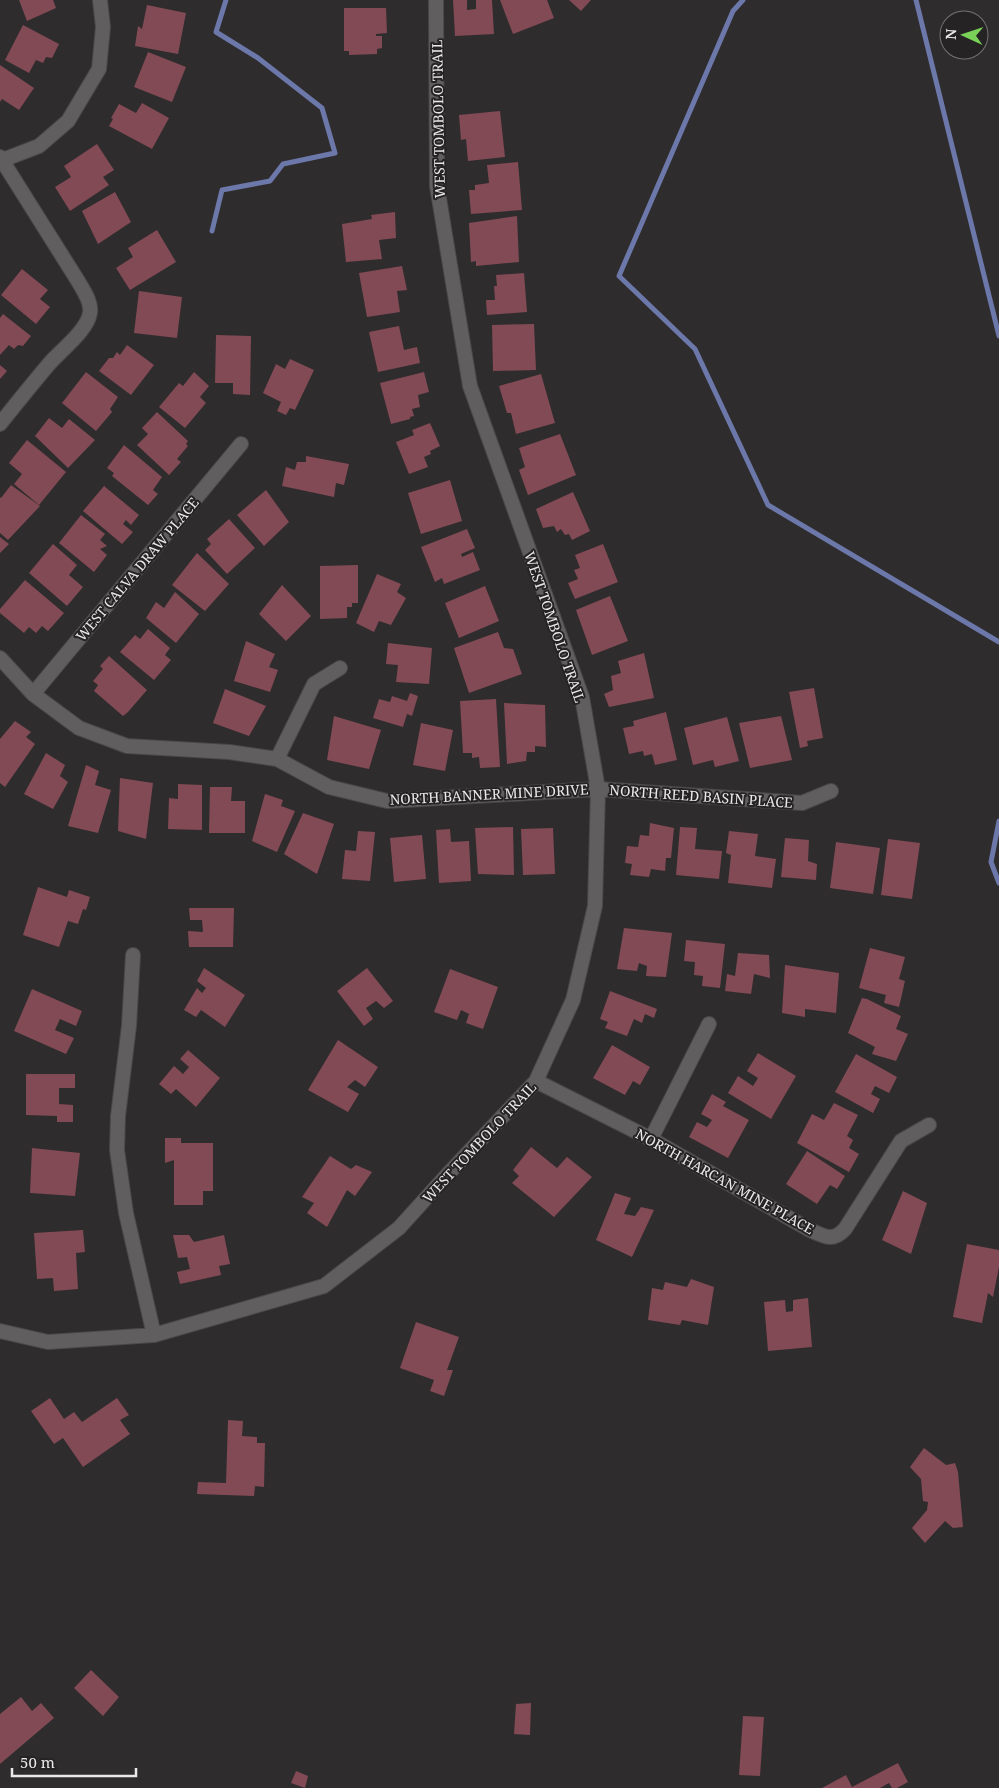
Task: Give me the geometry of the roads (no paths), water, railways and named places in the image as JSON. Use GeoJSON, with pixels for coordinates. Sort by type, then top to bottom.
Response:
{"type":"FeatureCollection","features":[{"type":"Feature","properties":{"kind":"street"},"geometry":{"type":"LineString","coordinates":[[0,424],[51,362],[88,322],[90,307],[86,295],[1,160],[39,146],[68,121],[99,69],[104,27],[100,0]]}},
{"type":"Feature","properties":{"kind":"street","name":"WEST TOMBOLO TRAIL"},"geometry":{"type":"LineString","coordinates":[[0,1330],[48,1342],[154,1336],[324,1286],[399,1228],[536,1081],[573,1000],[596,906],[598,788],[582,697],[470,386],[437,186],[436,0]]}},
{"type":"Feature","properties":{"kind":"street","name":"WEST CALVA DRAW PLACE"},"geometry":{"type":"LineString","coordinates":[[33,694],[241,444]]}},
{"type":"Feature","properties":{"kind":"street","name":"NORTH BANNER MINE DRIVE"},"geometry":{"type":"LineString","coordinates":[[0,658],[33,694],[79,728],[127,746],[229,752],[277,759],[329,787],[387,801],[598,788]]}},
{"type":"Feature","properties":{"kind":"street"},"geometry":{"type":"LineString","coordinates":[[277,759],[314,684],[340,668]]}},
{"type":"Feature","properties":{"kind":"street","name":"NORTH REED BASIN PLACE"},"geometry":{"type":"LineString","coordinates":[[598,788],[802,803],[831,791]]}},
{"type":"Feature","properties":{"kind":"street"},"geometry":{"type":"LineString","coordinates":[[133,955],[129,1026],[118,1116],[117,1150],[126,1213],[154,1336]]}},
{"type":"Feature","properties":{"kind":"street"},"geometry":{"type":"LineString","coordinates":[[651,1139],[709,1024]]}},
{"type":"Feature","properties":{"kind":"street","name":"NORTH HARCAN MINE PLACE"},"geometry":{"type":"LineString","coordinates":[[536,1081],[651,1139],[810,1230],[830,1238],[839,1236],[845,1229],[901,1141],[929,1125]]}},
{"type":"Feature","properties":{"kind":"waterway"},"geometry":{"type":"LineString","coordinates":[[212,231],[222,190],[270,181],[283,164],[335,153],[322,108],[258,58],[216,32],[226,0]]}},
{"type":"Feature","properties":{"kind":"waterway"},"geometry":{"type":"LineString","coordinates":[[743,0],[733,11],[619,276],[695,349],[768,505],[999,642]]}},
{"type":"Feature","properties":{"kind":"waterway"},"geometry":{"type":"LineString","coordinates":[[916,0],[999,336]]}},
{"type":"Feature","properties":{"kind":"waterway"},"geometry":{"type":"LineString","coordinates":[[999,821],[991,862],[999,883]]}}]}
